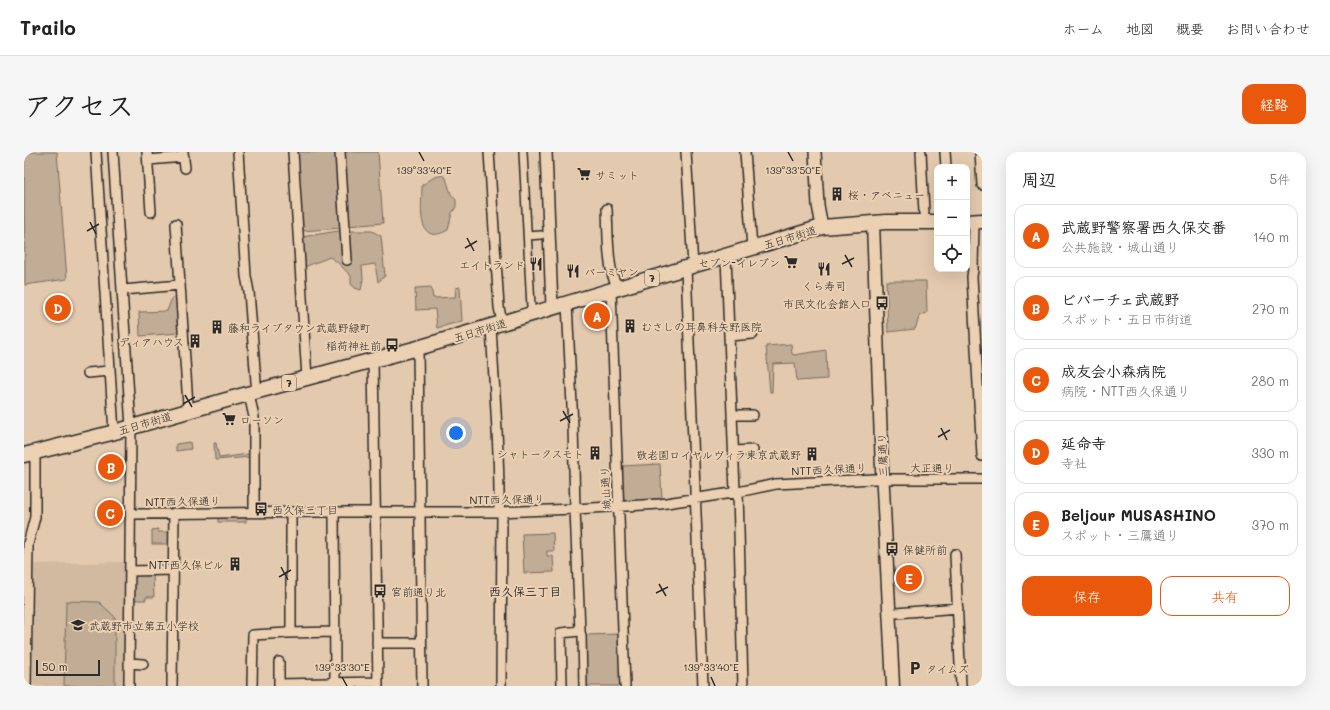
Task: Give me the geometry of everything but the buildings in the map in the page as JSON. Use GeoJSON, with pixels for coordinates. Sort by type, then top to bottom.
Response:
{"type":"FeatureCollection","features":[{"type":"Feature","properties":{"kind":"main road","name":"五日市街道"},"geometry":{"type":"LineString","coordinates":[[30,454],[418,348],[567,303],[614,286],[690,267],[822,227],[873,223],[934,222]]}},
{"type":"Feature","properties":{"kind":"main road","name":"三鷹通り"},"geometry":{"type":"LineString","coordinates":[[873,223],[882,479],[893,686]]}},
{"type":"Feature","properties":{"kind":"street"},"geometry":{"type":"LineString","coordinates":[[96,152],[114,432]]}},
{"type":"Feature","properties":{"kind":"street"},"geometry":{"type":"LineString","coordinates":[[113,152],[131,427],[129,686]]}},
{"type":"Feature","properties":{"kind":"street"},"geometry":{"type":"LineString","coordinates":[[238,152],[246,276],[249,292],[256,382],[253,392],[254,513]]}},
{"type":"Feature","properties":{"kind":"street"},"geometry":{"type":"LineString","coordinates":[[293,152],[307,378]]}},
{"type":"Feature","properties":{"kind":"street"},"geometry":{"type":"LineString","coordinates":[[340,152],[347,260]]}},
{"type":"Feature","properties":{"kind":"street"},"geometry":{"type":"LineString","coordinates":[[489,152],[499,308],[494,383],[499,438],[501,512],[501,686]]}},
{"type":"Feature","properties":{"kind":"street"},"geometry":{"type":"LineString","coordinates":[[523,152],[531,307]]}},
{"type":"Feature","properties":{"kind":"street"},"geometry":{"type":"LineString","coordinates":[[546,152],[552,307]]}},
{"type":"Feature","properties":{"kind":"street"},"geometry":{"type":"LineString","coordinates":[[686,152],[695,499],[703,686]]}},
{"type":"Feature","properties":{"kind":"street"},"geometry":{"type":"LineString","coordinates":[[745,152],[752,248]]}},
{"type":"Feature","properties":{"kind":"street"},"geometry":{"type":"LineString","coordinates":[[815,152],[818,205],[822,227]]}},
{"type":"Feature","properties":{"kind":"street"},"geometry":{"type":"LineString","coordinates":[[921,152],[924,214]]}},
{"type":"Feature","properties":{"kind":"street"},"geometry":{"type":"LineString","coordinates":[[945,152],[946,164]]}},
{"type":"Feature","properties":{"kind":"street"},"geometry":{"type":"LineString","coordinates":[[980,152],[982,185]]}},
{"type":"Feature","properties":{"kind":"street"},"geometry":{"type":"LineString","coordinates":[[151,212],[148,156],[184,155],[185,168]]}},
{"type":"Feature","properties":{"kind":"street","name":"城山通り"},"geometry":{"type":"LineString","coordinates":[[607,209],[611,268],[614,279],[618,507],[625,686]]}},
{"type":"Feature","properties":{"kind":"street"},"geometry":{"type":"LineString","coordinates":[[974,222],[972,277],[982,456]]}},
{"type":"Feature","properties":{"kind":"street"},"geometry":{"type":"LineString","coordinates":[[176,224],[188,405]]}},
{"type":"Feature","properties":{"kind":"street"},"geometry":{"type":"LineString","coordinates":[[528,236],[542,235]]}},
{"type":"Feature","properties":{"kind":"street"},"geometry":{"type":"LineString","coordinates":[[726,256],[743,686]]}},
{"type":"Feature","properties":{"kind":"street"},"geometry":{"type":"LineString","coordinates":[[123,290],[180,285]]}},
{"type":"Feature","properties":{"kind":"street"},"geometry":{"type":"LineString","coordinates":[[567,303],[583,686]]}},
{"type":"Feature","properties":{"kind":"street"},"geometry":{"type":"LineString","coordinates":[[729,336],[753,334]]}},
{"type":"Feature","properties":{"kind":"street"},"geometry":{"type":"LineString","coordinates":[[418,348],[422,686]]}},
{"type":"Feature","properties":{"kind":"street"},"geometry":{"type":"LineString","coordinates":[[279,662],[279,685],[378,684],[373,360]]}},
{"type":"Feature","properties":{"kind":"street"},"geometry":{"type":"LineString","coordinates":[[88,373],[109,371]]}},
{"type":"Feature","properties":{"kind":"street"},"geometry":{"type":"LineString","coordinates":[[732,415],[753,415]]}},
{"type":"Feature","properties":{"kind":"street"},"geometry":{"type":"LineString","coordinates":[[734,451],[753,450]]}},
{"type":"Feature","properties":{"kind":"street"},"geometry":{"type":"LineString","coordinates":[[26,686],[25,664],[28,544],[35,517],[30,454]]}},
{"type":"Feature","properties":{"kind":"street","name":"大正通り"},"geometry":{"type":"LineString","coordinates":[[882,479],[982,479]]}},
{"type":"Feature","properties":{"kind":"street","name":"NTT西久保通り"},"geometry":{"type":"LineString","coordinates":[[131,514],[501,512],[618,507],[660,504],[695,499],[776,484],[829,480],[882,479]]}},
{"type":"Feature","properties":{"kind":"street"},"geometry":{"type":"LineString","coordinates":[[287,633],[291,630],[291,512]]}},
{"type":"Feature","properties":{"kind":"street"},"geometry":{"type":"LineString","coordinates":[[334,512],[334,684]]}},
{"type":"Feature","properties":{"kind":"street"},"geometry":{"type":"LineString","coordinates":[[172,686],[174,513]]}},
{"type":"Feature","properties":{"kind":"street"},"geometry":{"type":"LineString","coordinates":[[955,554],[961,686]]}},
{"type":"Feature","properties":{"kind":"street"},"geometry":{"type":"LineString","coordinates":[[130,571],[173,570]]}},
{"type":"Feature","properties":{"kind":"street"},"geometry":{"type":"LineString","coordinates":[[896,614],[958,608]]}},
{"type":"Feature","properties":{"kind":"street"},"geometry":{"type":"LineString","coordinates":[[562,686],[561,633],[580,631]]}},
{"type":"Feature","properties":{"kind":"street"},"geometry":{"type":"LineString","coordinates":[[252,686],[253,635],[335,632]]}},
{"type":"Feature","properties":{"kind":"street"},"geometry":{"type":"LineString","coordinates":[[377,643],[421,643]]}},
{"type":"Feature","properties":{"kind":"street"},"geometry":{"type":"LineString","coordinates":[[129,663],[143,664]]}},
{"type":"Feature","properties":{"kind":"shaded area"},"geometry":{"type":"Polygon","coordinates":[[[24,152],[57,152],[67,279],[25,285],[24,152]]]}},
{"type":"Feature","properties":{"kind":"shaded area"},"geometry":{"type":"Polygon","coordinates":[[[296,152],[337,152],[342,228],[301,231],[296,152]]]}},
{"type":"Feature","properties":{"kind":"shaded area"},"geometry":{"type":"Polygon","coordinates":[[[342,152],[378,152],[383,223],[347,226],[342,152]]]}},
{"type":"Feature","properties":{"kind":"shaded area"},"geometry":{"type":"Polygon","coordinates":[[[442,175],[446,178],[451,194],[456,200],[456,207],[452,213],[448,230],[437,234],[430,233],[425,229],[423,222],[422,185],[433,178],[442,175]]]}},
{"type":"Feature","properties":{"kind":"shaded area"},"geometry":{"type":"Polygon","coordinates":[[[338,231],[372,231],[381,236],[385,276],[378,282],[375,264],[362,266],[363,279],[361,290],[355,288],[351,284],[351,276],[330,257],[304,267],[302,237],[338,231]]]}},
{"type":"Feature","properties":{"kind":"shaded area"},"geometry":{"type":"Polygon","coordinates":[[[886,281],[926,281],[927,313],[920,315],[915,329],[888,332],[886,281]]]}},
{"type":"Feature","properties":{"kind":"shaded area"},"geometry":{"type":"Polygon","coordinates":[[[431,287],[433,298],[455,297],[456,288],[460,287],[462,321],[437,328],[435,309],[416,310],[415,288],[431,287]]]}},
{"type":"Feature","properties":{"kind":"shaded area"},"geometry":{"type":"Polygon","coordinates":[[[178,296],[180,333],[140,336],[139,312],[167,311],[172,298],[178,296]]]}},
{"type":"Feature","properties":{"kind":"shaded area"},"geometry":{"type":"Polygon","coordinates":[[[791,344],[792,354],[794,355],[826,350],[827,379],[797,381],[795,363],[773,364],[772,392],[770,392],[766,346],[791,344]]]}},
{"type":"Feature","properties":{"kind":"shaded area"},"geometry":{"type":"Polygon","coordinates":[[[190,442],[191,449],[176,451],[176,444],[190,442]]]}},
{"type":"Feature","properties":{"kind":"shaded area"},"geometry":{"type":"Polygon","coordinates":[[[214,443],[216,443],[219,458],[249,454],[251,457],[215,460],[214,443]]]}},
{"type":"Feature","properties":{"kind":"shaded area"},"geometry":{"type":"Polygon","coordinates":[[[660,464],[662,498],[628,502],[622,498],[621,466],[660,464]]]}},
{"type":"Feature","properties":{"kind":"shaded area"},"geometry":{"type":"Polygon","coordinates":[[[218,518],[246,518],[246,522],[218,522],[218,518]]]}},
{"type":"Feature","properties":{"kind":"shaded area"},"geometry":{"type":"Polygon","coordinates":[[[158,529],[158,532],[170,532],[170,544],[152,544],[152,530],[158,529]]]}},
{"type":"Feature","properties":{"kind":"shaded area"},"geometry":{"type":"Polygon","coordinates":[[[553,533],[554,551],[547,551],[547,556],[553,556],[554,572],[524,573],[522,534],[553,533]]]}},
{"type":"Feature","properties":{"kind":"shaded area","name":"武蔵野市立第五小学校"},"geometry":{"type":"Polygon","coordinates":[[[127,562],[126,686],[28,686],[31,564],[127,562]]]}},
{"type":"Feature","properties":{"kind":"shaded area"},"geometry":{"type":"Polygon","coordinates":[[[153,573],[154,597],[146,597],[146,600],[133,600],[133,575],[153,573]]]}},
{"type":"Feature","properties":{"kind":"shaded area"},"geometry":{"type":"Polygon","coordinates":[[[66,601],[99,602],[115,617],[115,686],[64,686],[66,601]]]}},
{"type":"Feature","properties":{"kind":"shaded area"},"geometry":{"type":"Polygon","coordinates":[[[619,634],[621,686],[585,686],[583,635],[619,634]]]}},
{"type":"Feature","properties":{"kind":"place","name":"サミット"},"geometry":{"type":"Point","coordinates":[584,174]}},
{"type":"Feature","properties":{"kind":"place","name":"桜・アベニュー"},"geometry":{"type":"Point","coordinates":[837,194]}},
{"type":"Feature","properties":{"kind":"place","name":"セブン-イレブン"},"geometry":{"type":"Point","coordinates":[791,262]}},
{"type":"Feature","properties":{"kind":"place","name":"エイトランド"},"geometry":{"type":"Point","coordinates":[536,264]}},
{"type":"Feature","properties":{"kind":"place","name":"くら寿司"},"geometry":{"type":"Point","coordinates":[824,269]}},
{"type":"Feature","properties":{"kind":"place","name":"バーミヤン"},"geometry":{"type":"Point","coordinates":[573,271]}},
{"type":"Feature","properties":{"kind":"place","name":"市民文化会館入口"},"geometry":{"type":"Point","coordinates":[882,303]}},
{"type":"Feature","properties":{"kind":"place","name":"延命寺"},"geometry":{"type":"Point","coordinates":[58,308]}},
{"type":"Feature","properties":{"kind":"place","name":"武蔵野警察署西久保交番"},"geometry":{"type":"Point","coordinates":[597,316]}},
{"type":"Feature","properties":{"kind":"place","name":"むさしの耳鼻科矢野医院"},"geometry":{"type":"Point","coordinates":[630,326]}},
{"type":"Feature","properties":{"kind":"place","name":"藤和ライブタウン武蔵野緑町"},"geometry":{"type":"Point","coordinates":[217,327]}},
{"type":"Feature","properties":{"kind":"place","name":"ディアハウス"},"geometry":{"type":"Point","coordinates":[195,341]}},
{"type":"Feature","properties":{"kind":"place","name":"稲荷神社前"},"geometry":{"type":"Point","coordinates":[392,345]}},
{"type":"Feature","properties":{"kind":"place","name":"ローソン"},"geometry":{"type":"Point","coordinates":[229,419]}},
{"type":"Feature","properties":{"kind":"place","name":"シャトークスモト"},"geometry":{"type":"Point","coordinates":[595,453]}},
{"type":"Feature","properties":{"kind":"place","name":"敬老園ロイヤルヴィラ東京武蔵野"},"geometry":{"type":"Point","coordinates":[812,454]}},
{"type":"Feature","properties":{"kind":"place","name":"ビバーチェ武蔵野"},"geometry":{"type":"Point","coordinates":[111,467]}},
{"type":"Feature","properties":{"kind":"place","name":"西久保三丁目"},"geometry":{"type":"Point","coordinates":[261,509]}},
{"type":"Feature","properties":{"kind":"place","name":"成友会小森病院"},"geometry":{"type":"Point","coordinates":[110,513]}},
{"type":"Feature","properties":{"kind":"place","name":"保健所前"},"geometry":{"type":"Point","coordinates":[892,549]}},
{"type":"Feature","properties":{"kind":"place","name":"NTT西久保ビル"},"geometry":{"type":"Point","coordinates":[235,564]}},
{"type":"Feature","properties":{"kind":"place","name":"Beljour MUSASHINO"},"geometry":{"type":"Point","coordinates":[909,578]}},
{"type":"Feature","properties":{"kind":"place","name":"宮前通り北"},"geometry":{"type":"Point","coordinates":[380,591]}},
{"type":"Feature","properties":{"kind":"place","name":"武蔵野市立第五小学校"},"geometry":{"type":"Point","coordinates":[78,625]}},
{"type":"Feature","properties":{"kind":"place","name":"タイムズ"},"geometry":{"type":"Point","coordinates":[915,668]}},
{"type":"Feature","properties":{"kind":"district","name":"西久保三丁目"},"geometry":{"type":"Point","coordinates":[525,591]}}]}
